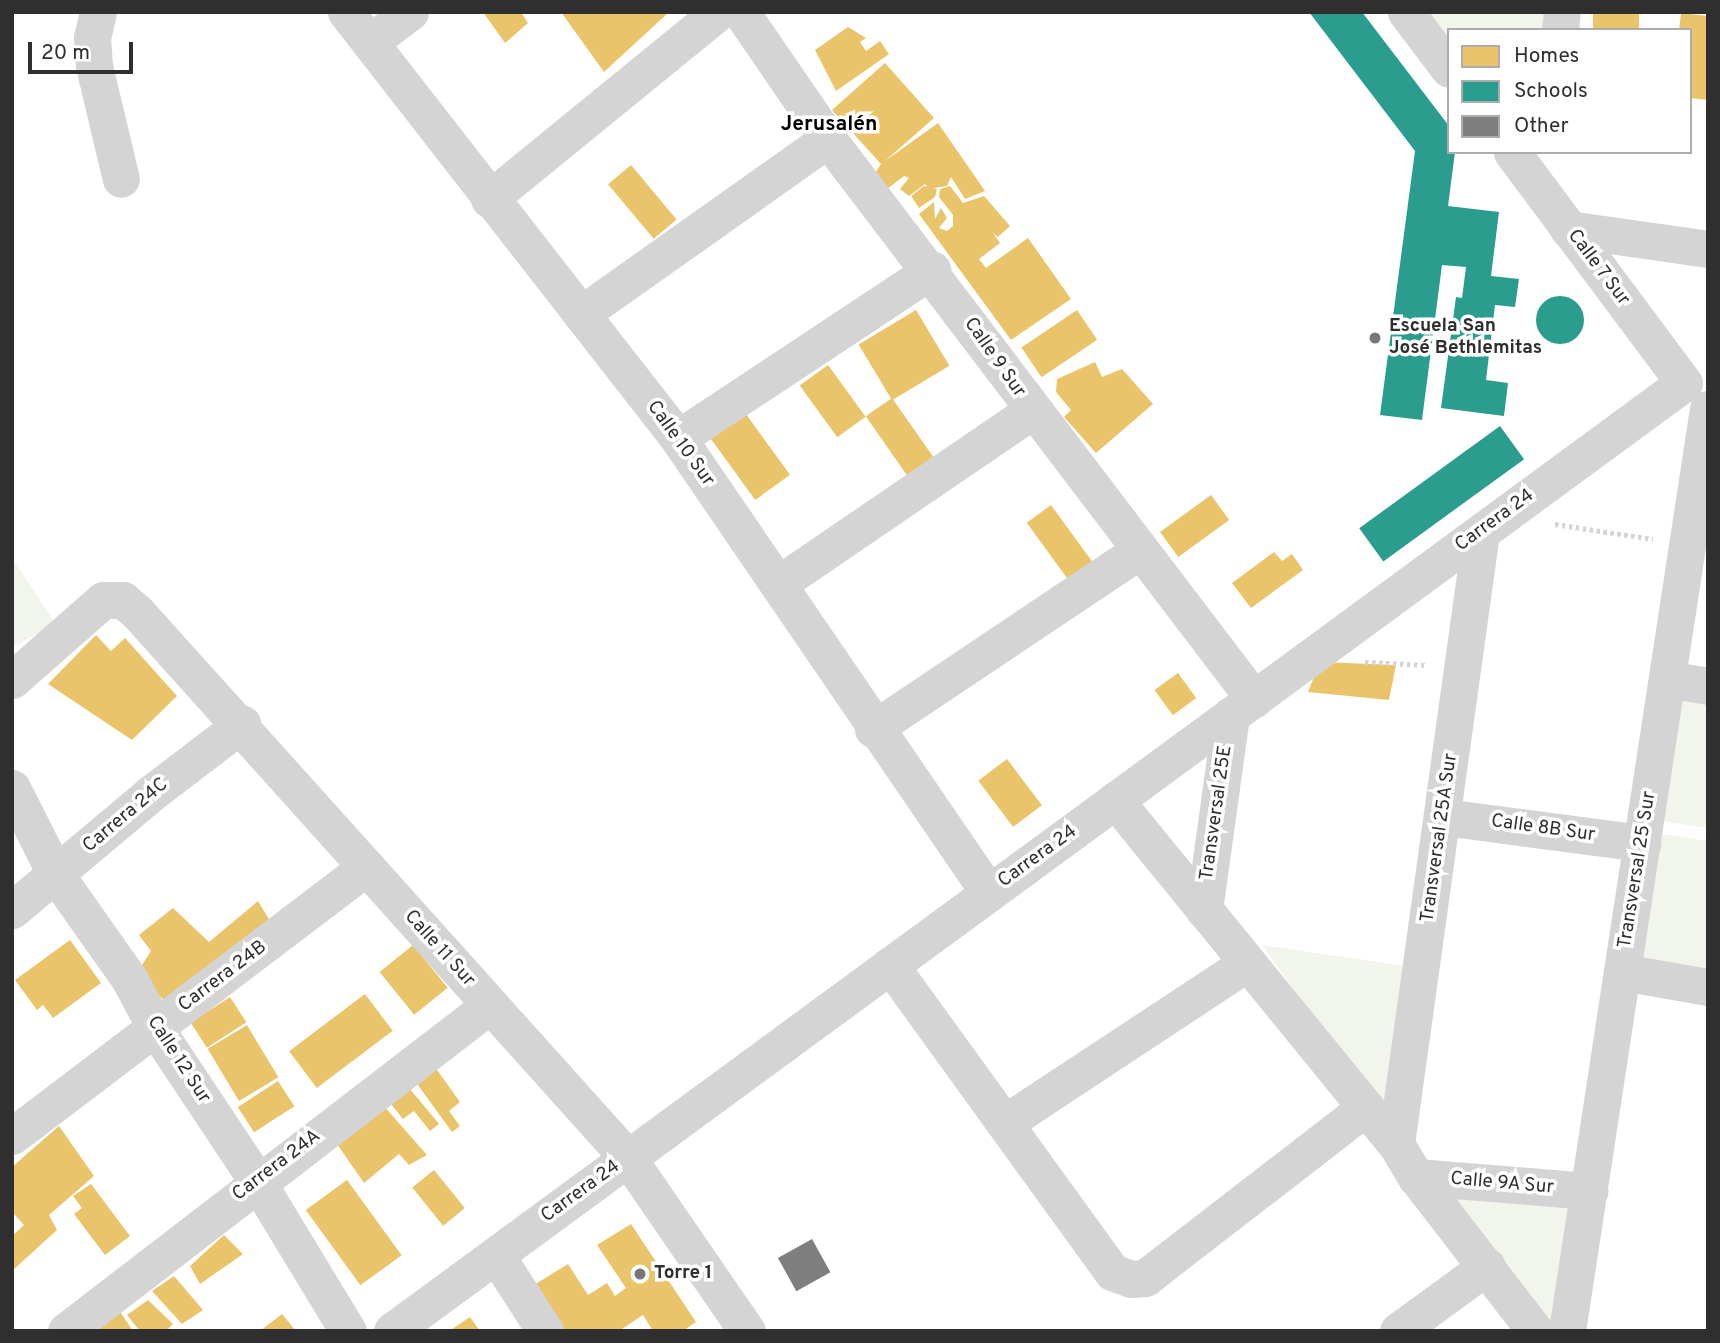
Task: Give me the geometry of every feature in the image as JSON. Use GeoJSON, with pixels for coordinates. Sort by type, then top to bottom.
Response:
{"type":"FeatureCollection","features":[{"type":"Feature","properties":{"kind":"street"},"geometry":{"type":"LineString","coordinates":[[98,12],[92,37],[94,65],[121,179]]}},
{"type":"Feature","properties":{"kind":"street","name":"Calle 10 Sur"},"geometry":{"type":"LineString","coordinates":[[346,12],[489,199],[678,438],[873,729],[989,893]]}},
{"type":"Feature","properties":{"kind":"street"},"geometry":{"type":"LineString","coordinates":[[370,42],[410,12]]}},
{"type":"Feature","properties":{"kind":"street"},"geometry":{"type":"LineString","coordinates":[[489,199],[718,12]]}},
{"type":"Feature","properties":{"kind":"street","name":"Calle 9 Sur"},"geometry":{"type":"LineString","coordinates":[[741,12],[828,139],[932,270],[1032,411],[1140,551],[1243,707]]}},
{"type":"Feature","properties":{"kind":"street"},"geometry":{"type":"LineString","coordinates":[[1406,12],[1447,66]]}},
{"type":"Feature","properties":{"kind":"street"},"geometry":{"type":"LineString","coordinates":[[581,314],[828,139]]}},
{"type":"Feature","properties":{"kind":"street","name":"Calle 7 Sur"},"geometry":{"type":"LineString","coordinates":[[1515,154],[1537,167],[1568,229],[1696,396]]}},
{"type":"Feature","properties":{"kind":"street"},"geometry":{"type":"LineString","coordinates":[[1568,229],[1708,248]]}},
{"type":"Feature","properties":{"kind":"street"},"geometry":{"type":"LineString","coordinates":[[678,438],[932,270]]}},
{"type":"Feature","properties":{"kind":"street","name":"Carrera 24"},"geometry":{"type":"LineString","coordinates":[[392,1331],[1491,524],[1696,396]]}},
{"type":"Feature","properties":{"kind":"street","name":"Transversal 25 Sur"},"geometry":{"type":"LineString","coordinates":[[1567,1331],[1687,544],[1696,396]]}},
{"type":"Feature","properties":{"kind":"street"},"geometry":{"type":"LineString","coordinates":[[778,584],[1032,411]]}},
{"type":"Feature","properties":{"kind":"street","name":"Transversal 25A Sur"},"geometry":{"type":"LineString","coordinates":[[1396,1144],[1444,817],[1462,667],[1491,524]]}},
{"type":"Feature","properties":{"kind":"street"},"geometry":{"type":"LineString","coordinates":[[873,729],[1140,551]]}},
{"type":"Feature","properties":{"kind":"street","name":"Calle 11 Sur"},"geometry":{"type":"LineString","coordinates":[[12,680],[103,600],[122,600],[136,612],[242,724],[489,1005],[628,1158],[747,1331]]}},
{"type":"Feature","properties":{"kind":"street"},"geometry":{"type":"LineString","coordinates":[[1667,679],[1708,686]]}},
{"type":"Feature","properties":{"kind":"street","name":"Transversal 25E"},"geometry":{"type":"LineString","coordinates":[[1204,910],[1243,707]]}},
{"type":"Feature","properties":{"kind":"street","name":"Carrera 24C"},"geometry":{"type":"LineString","coordinates":[[12,909],[150,794],[242,724]]}},
{"type":"Feature","properties":{"kind":"street","name":"Calle 12 Sur"},"geometry":{"type":"LineString","coordinates":[[12,788],[56,875],[130,981],[156,1028],[257,1181],[348,1331]]}},
{"type":"Feature","properties":{"kind":"street"},"geometry":{"type":"LineString","coordinates":[[1115,800],[1396,1144],[1416,1177],[1535,1331]]}},
{"type":"Feature","properties":{"kind":"street","name":"Calle 8B Sur"},"geometry":{"type":"LineString","coordinates":[[1444,817],[1642,843]]}},
{"type":"Feature","properties":{"kind":"street","name":"Carrera 24B"},"geometry":{"type":"LineString","coordinates":[[12,1136],[367,867]]}},
{"type":"Feature","properties":{"kind":"street"},"geometry":{"type":"LineString","coordinates":[[1006,1122],[1247,962]]}},
{"type":"Feature","properties":{"kind":"street"},"geometry":{"type":"LineString","coordinates":[[890,965],[1112,1272],[1131,1279],[1145,1278],[1366,1107]]}},
{"type":"Feature","properties":{"kind":"street"},"geometry":{"type":"LineString","coordinates":[[1622,972],[1708,987]]}},
{"type":"Feature","properties":{"kind":"street","name":"Carrera 24A"},"geometry":{"type":"LineString","coordinates":[[66,1331],[257,1181],[489,1005]]}},
{"type":"Feature","properties":{"kind":"street","name":"Calle 9A Sur"},"geometry":{"type":"LineString","coordinates":[[1416,1177],[1589,1191]]}},
{"type":"Feature","properties":{"kind":"street"},"geometry":{"type":"LineString","coordinates":[[496,1255],[545,1331]]}},
{"type":"Feature","properties":{"kind":"street"},"geometry":{"type":"LineString","coordinates":[[1398,1331],[1487,1266]]}},
{"type":"Feature","properties":{"kind":"path"},"geometry":{"type":"LineString","coordinates":[[1491,524],[1687,544]]}},
{"type":"Feature","properties":{"kind":"path"},"geometry":{"type":"LineString","coordinates":[[1308,659],[1462,667]]}},
{"type":"Feature","properties":{"kind":"shaded area"},"geometry":{"type":"Polygon","coordinates":[[[1429,12],[1552,12],[1548,28],[1447,28],[1447,34],[1429,12]]]}},
{"type":"Feature","properties":{"kind":"shaded area"},"geometry":{"type":"Polygon","coordinates":[[[12,558],[55,623],[12,648],[12,558]]]}},
{"type":"Feature","properties":{"kind":"shaded area"},"geometry":{"type":"Polygon","coordinates":[[[1680,692],[1708,697],[1708,828],[1661,821],[1680,692]]]}},
{"type":"Feature","properties":{"kind":"shaded area"},"geometry":{"type":"Polygon","coordinates":[[[1649,832],[1708,841],[1708,970],[1630,959],[1649,832]]]}},
{"type":"Feature","properties":{"kind":"shaded area"},"geometry":{"type":"Polygon","coordinates":[[[1262,945],[1407,966],[1386,1119],[1262,945]]]}},
{"type":"Feature","properties":{"kind":"shaded area"},"geometry":{"type":"Polygon","coordinates":[[[1430,1184],[1574,1199],[1551,1331],[1430,1184]]]}},
{"type":"Feature","properties":{"kind":"building: Homes"},"geometry":{"type":"Polygon","coordinates":[[[483,12],[521,12],[528,23],[505,43],[483,12]]]}},
{"type":"Feature","properties":{"kind":"building: Homes"},"geometry":{"type":"Polygon","coordinates":[[[561,12],[669,12],[604,72],[561,12]]]}},
{"type":"Feature","properties":{"kind":"building: Homes"},"geometry":{"type":"Polygon","coordinates":[[[1593,12],[1639,12],[1639,28],[1593,28],[1593,12]]]}},
{"type":"Feature","properties":{"kind":"building: Homes"},"geometry":{"type":"Polygon","coordinates":[[[1681,13],[1708,16],[1708,100],[1692,98],[1692,28],[1679,28],[1681,13]]]}},
{"type":"Feature","properties":{"kind":"building: Homes"},"geometry":{"type":"Polygon","coordinates":[[[848,27],[866,38],[860,42],[866,51],[880,41],[889,54],[836,91],[815,50],[848,27]]]}},
{"type":"Feature","properties":{"kind":"building: Homes"},"geometry":{"type":"Polygon","coordinates":[[[885,63],[934,118],[885,161],[938,123],[985,191],[965,199],[951,177],[947,186],[929,189],[925,184],[909,196],[900,189],[909,178],[904,176],[887,189],[875,173],[881,164],[832,110],[885,63]]]}},
{"type":"Feature","properties":{"kind":"building: Homes"},"geometry":{"type":"Polygon","coordinates":[[[631,165],[677,219],[654,239],[608,184],[631,165]]]}},
{"type":"Feature","properties":{"kind":"building: Homes"},"geometry":{"type":"Polygon","coordinates":[[[924,186],[937,189],[935,197],[919,208],[911,196],[924,186]]]}},
{"type":"Feature","properties":{"kind":"building: Homes"},"geometry":{"type":"Polygon","coordinates":[[[950,186],[963,203],[984,196],[1010,226],[998,237],[993,233],[1000,243],[979,259],[986,268],[1028,238],[1071,299],[1011,340],[919,214],[934,202],[935,219],[941,208],[947,218],[939,228],[947,231],[953,226],[953,215],[939,197],[940,189],[950,186]]]}},
{"type":"Feature","properties":{"kind":"building: Homes"},"geometry":{"type":"Polygon","coordinates":[[[916,310],[949,366],[892,400],[859,345],[916,310]]]}},
{"type":"Feature","properties":{"kind":"building: Homes"},"geometry":{"type":"Polygon","coordinates":[[[1077,310],[1097,340],[1042,377],[1021,347],[1077,310]]]}},
{"type":"Feature","properties":{"kind":"building: Homes"},"geometry":{"type":"Polygon","coordinates":[[[1095,362],[1102,377],[1122,369],[1153,404],[1096,453],[1064,417],[1071,410],[1056,392],[1057,379],[1095,362]]]}},
{"type":"Feature","properties":{"kind":"building: Homes"},"geometry":{"type":"Polygon","coordinates":[[[828,365],[866,417],[837,437],[800,386],[828,365]]]}},
{"type":"Feature","properties":{"kind":"building: Homes"},"geometry":{"type":"Polygon","coordinates":[[[892,398],[934,458],[908,476],[866,416],[892,398]]]}},
{"type":"Feature","properties":{"kind":"building: Homes"},"geometry":{"type":"Polygon","coordinates":[[[743,410],[790,475],[755,500],[708,435],[743,410]]]}},
{"type":"Feature","properties":{"kind":"building: Homes"},"geometry":{"type":"Polygon","coordinates":[[[1211,495],[1229,520],[1178,557],[1160,532],[1211,495]]]}},
{"type":"Feature","properties":{"kind":"building: Homes"},"geometry":{"type":"Polygon","coordinates":[[[1051,505],[1094,565],[1070,583],[1027,523],[1051,505]]]}},
{"type":"Feature","properties":{"kind":"building: Homes"},"geometry":{"type":"Polygon","coordinates":[[[1274,552],[1282,561],[1292,554],[1303,570],[1251,608],[1232,583],[1274,552]]]}},
{"type":"Feature","properties":{"kind":"building: Homes"},"geometry":{"type":"Polygon","coordinates":[[[96,635],[111,651],[125,638],[177,696],[132,740],[48,684],[96,635]]]}},
{"type":"Feature","properties":{"kind":"building: Homes"},"geometry":{"type":"Polygon","coordinates":[[[1320,662],[1396,665],[1389,700],[1308,692],[1320,662]]]}},
{"type":"Feature","properties":{"kind":"building: Homes"},"geometry":{"type":"Polygon","coordinates":[[[1178,673],[1196,698],[1173,715],[1155,690],[1178,673]]]}},
{"type":"Feature","properties":{"kind":"building: Homes"},"geometry":{"type":"Polygon","coordinates":[[[1007,759],[1042,805],[1013,827],[978,781],[1007,759]]]}},
{"type":"Feature","properties":{"kind":"building: Homes"},"geometry":{"type":"Polygon","coordinates":[[[258,901],[270,921],[169,1004],[135,976],[151,951],[139,935],[173,908],[209,942],[258,901]]]}},
{"type":"Feature","properties":{"kind":"building: Homes"},"geometry":{"type":"Polygon","coordinates":[[[70,940],[101,983],[53,1018],[43,1005],[37,1010],[15,980],[70,940]]]}},
{"type":"Feature","properties":{"kind":"building: Homes"},"geometry":{"type":"Polygon","coordinates":[[[413,945],[448,988],[414,1015],[380,972],[413,945]]]}},
{"type":"Feature","properties":{"kind":"building: Homes"},"geometry":{"type":"Polygon","coordinates":[[[365,994],[393,1031],[317,1088],[289,1051],[365,994]]]}},
{"type":"Feature","properties":{"kind":"building: Homes"},"geometry":{"type":"Polygon","coordinates":[[[230,997],[246,1022],[207,1048],[191,1023],[230,997]]]}},
{"type":"Feature","properties":{"kind":"building: Homes"},"geometry":{"type":"Polygon","coordinates":[[[247,1025],[278,1077],[239,1101],[208,1049],[247,1025]]]}},
{"type":"Feature","properties":{"kind":"building: Homes"},"geometry":{"type":"Polygon","coordinates":[[[435,1067],[460,1102],[449,1111],[460,1126],[452,1132],[415,1081],[435,1067]]]}},
{"type":"Feature","properties":{"kind":"building: Homes"},"geometry":{"type":"Polygon","coordinates":[[[278,1081],[294,1106],[254,1132],[238,1107],[278,1081]]]}},
{"type":"Feature","properties":{"kind":"building: Homes"},"geometry":{"type":"Polygon","coordinates":[[[410,1089],[439,1124],[430,1131],[414,1111],[403,1119],[391,1104],[410,1089]]]}},
{"type":"Feature","properties":{"kind":"building: Homes"},"geometry":{"type":"Polygon","coordinates":[[[383,1105],[427,1155],[409,1165],[399,1154],[364,1183],[337,1144],[383,1105]]]}},
{"type":"Feature","properties":{"kind":"building: Homes"},"geometry":{"type":"Polygon","coordinates":[[[59,1126],[94,1176],[49,1215],[57,1230],[12,1271],[12,1236],[24,1225],[12,1212],[12,1167],[59,1126]]]}},
{"type":"Feature","properties":{"kind":"building: Homes"},"geometry":{"type":"Polygon","coordinates":[[[434,1170],[465,1208],[443,1226],[412,1188],[434,1170]]]}},
{"type":"Feature","properties":{"kind":"building: Homes"},"geometry":{"type":"Polygon","coordinates":[[[347,1180],[402,1255],[360,1285],[306,1210],[347,1180]]]}},
{"type":"Feature","properties":{"kind":"building: Homes"},"geometry":{"type":"Polygon","coordinates":[[[91,1184],[130,1236],[105,1255],[74,1214],[82,1208],[73,1196],[91,1184]]]}},
{"type":"Feature","properties":{"kind":"building: Homes","name":"Torre 1"},"geometry":{"type":"Polygon","coordinates":[[[631,1224],[696,1322],[683,1331],[653,1331],[643,1315],[619,1331],[564,1331],[534,1285],[568,1264],[588,1295],[607,1283],[615,1296],[626,1288],[597,1245],[631,1224]]]}},
{"type":"Feature","properties":{"kind":"building: Homes"},"geometry":{"type":"Polygon","coordinates":[[[224,1235],[243,1254],[200,1284],[190,1266],[224,1235]]]}},
{"type":"Feature","properties":{"kind":"building: Homes"},"geometry":{"type":"Polygon","coordinates":[[[174,1276],[203,1310],[182,1324],[152,1291],[174,1276]]]}},
{"type":"Feature","properties":{"kind":"building: Homes"},"geometry":{"type":"Polygon","coordinates":[[[148,1300],[173,1324],[166,1331],[140,1331],[127,1315],[148,1300]]]}},
{"type":"Feature","properties":{"kind":"building: Homes"},"geometry":{"type":"Polygon","coordinates":[[[119,1310],[133,1331],[100,1331],[98,1328],[119,1310]]]}},
{"type":"Feature","properties":{"kind":"building: Homes"},"geometry":{"type":"Polygon","coordinates":[[[282,1314],[296,1331],[260,1331],[282,1314]]]}},
{"type":"Feature","properties":{"kind":"building: Homes"},"geometry":{"type":"Polygon","coordinates":[[[470,1317],[480,1331],[449,1331],[470,1317]]]}},
{"type":"Feature","properties":{"kind":"building: Schools"},"geometry":{"type":"Polygon","coordinates":[[[1309,12],[1362,12],[1447,123],[1447,154],[1455,154],[1448,206],[1499,212],[1491,276],[1519,279],[1515,307],[1495,305],[1486,380],[1508,383],[1504,416],[1441,408],[1456,297],[1462,298],[1466,267],[1442,265],[1422,420],[1380,415],[1415,151],[1309,12]]]}},
{"type":"Feature","properties":{"kind":"building: Schools"},"geometry":{"type":"Polygon","coordinates":[[[1560,296],[1577,303],[1584,320],[1577,337],[1560,344],[1543,337],[1536,320],[1543,303],[1560,296]]]}},
{"type":"Feature","properties":{"kind":"building: Schools"},"geometry":{"type":"Polygon","coordinates":[[[1500,426],[1524,459],[1383,561],[1359,528],[1500,426]]]}},
{"type":"Feature","properties":{"kind":"building: Other"},"geometry":{"type":"Polygon","coordinates":[[[812,1239],[830,1272],[796,1291],[778,1258],[812,1239]]]}},
{"type":"Feature","properties":{"kind":"place","name":"Escuela San José Bethlemitas"},"geometry":{"type":"Point","coordinates":[1375,338]}},
{"type":"Feature","properties":{"kind":"place","name":"Torre 1"},"geometry":{"type":"Point","coordinates":[640,1274]}},
{"type":"Feature","properties":{"kind":"district","name":"Jerusalén"},"geometry":{"type":"Point","coordinates":[829,125]}}]}
